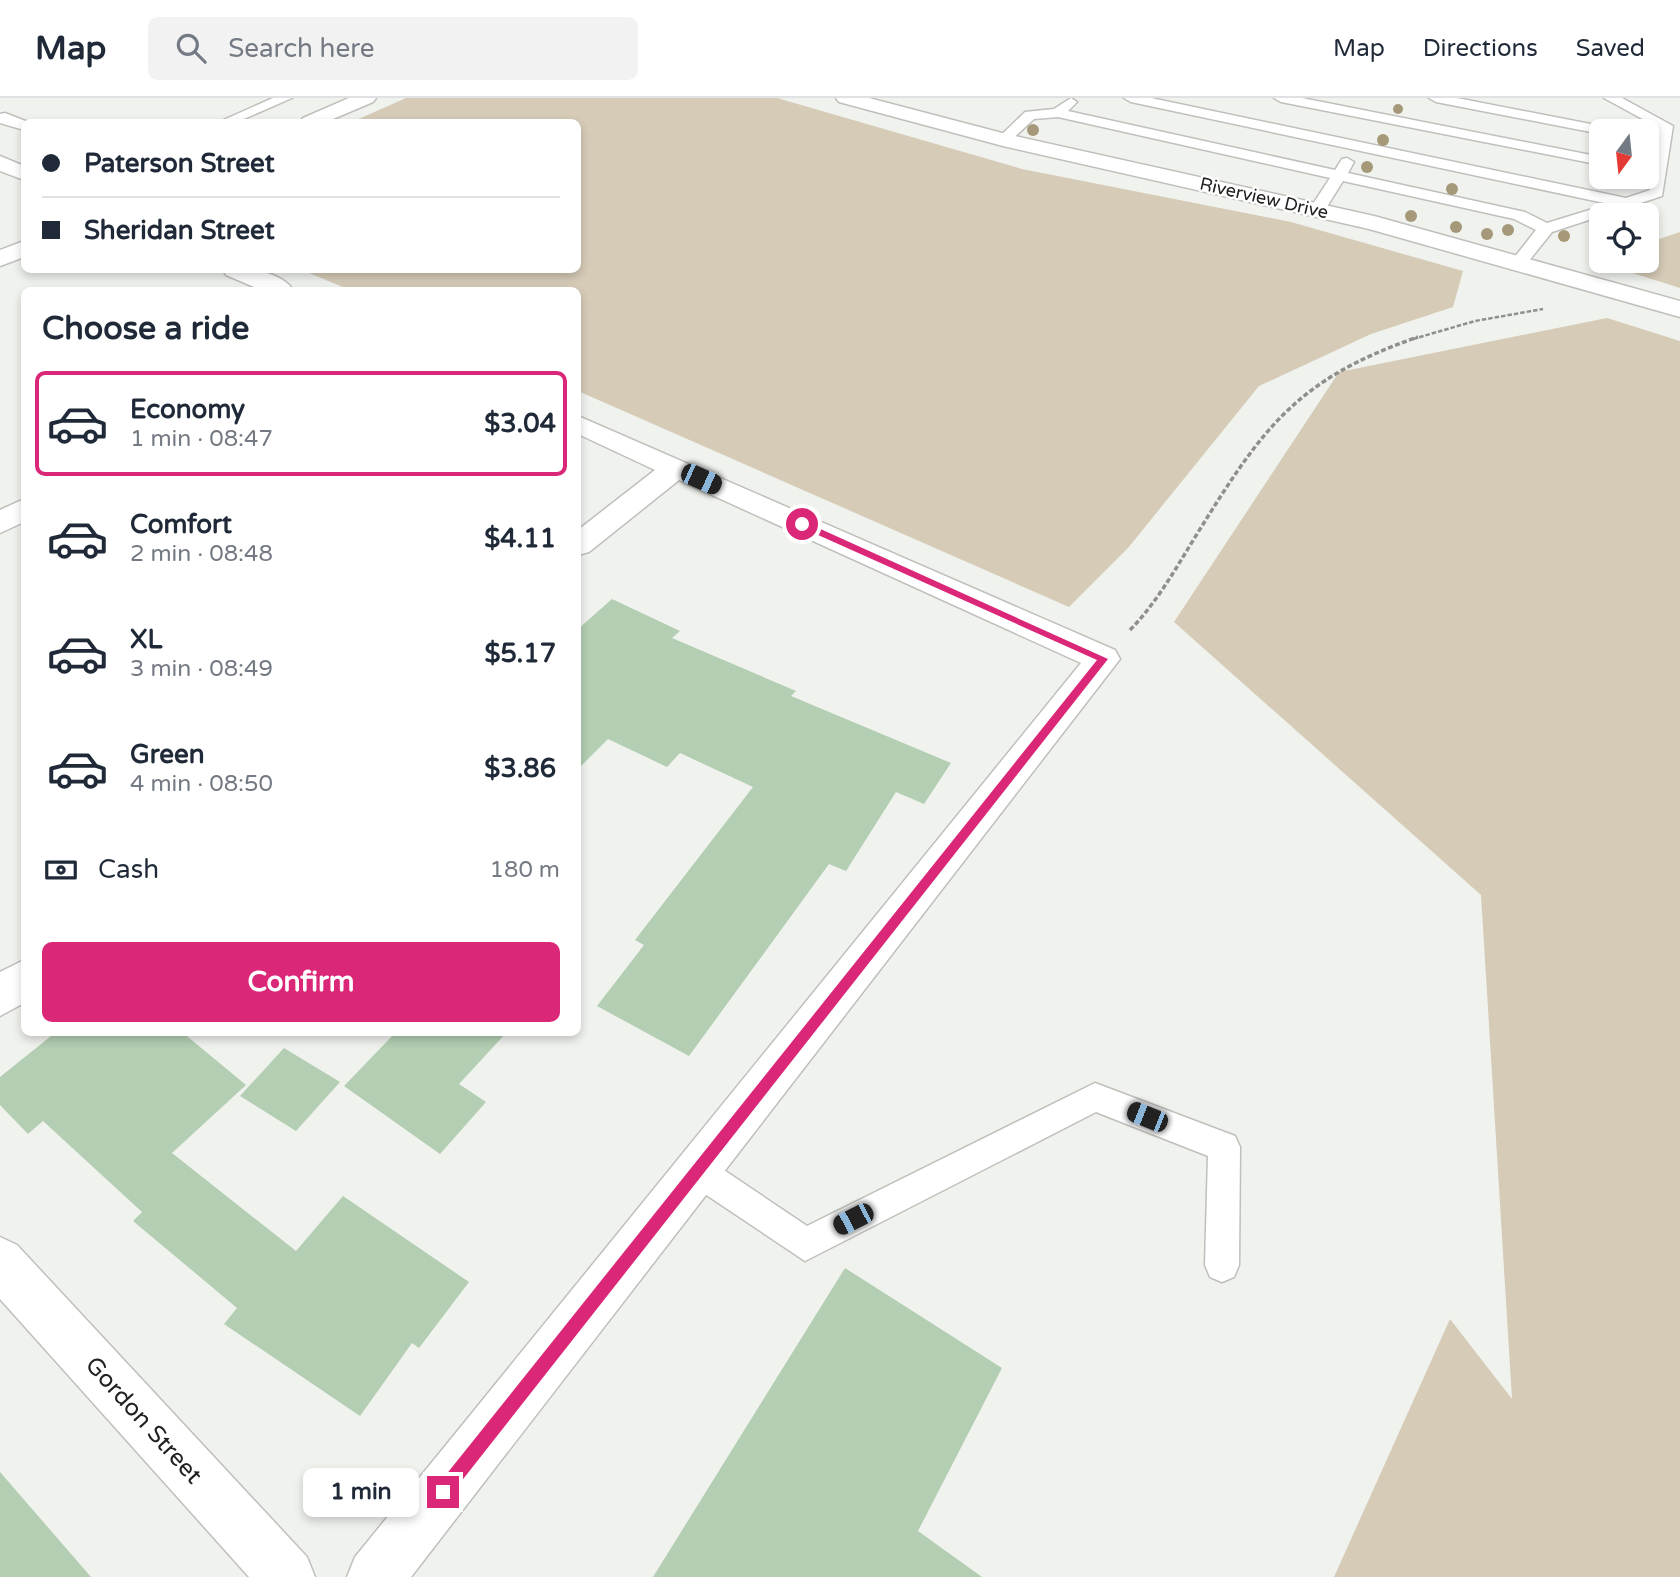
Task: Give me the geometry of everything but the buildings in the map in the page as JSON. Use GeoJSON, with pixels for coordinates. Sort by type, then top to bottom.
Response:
{"type":"FeatureCollection","features":[{"type":"Feature","properties":{"kind":"street"},"geometry":{"type":"LineString","coordinates":[[317,119],[366,98]]}},
{"type":"Feature","properties":{"kind":"street","name":"Riverview Drive"},"geometry":{"type":"LineString","coordinates":[[846,98],[1003,140],[1317,210],[1680,309]]}},
{"type":"Feature","properties":{"kind":"street"},"geometry":{"type":"LineString","coordinates":[[0,163],[21,173]]}},
{"type":"Feature","properties":{"kind":"street"},"geometry":{"type":"LineString","coordinates":[[0,259],[21,249]]}},
{"type":"Feature","properties":{"kind":"street"},"geometry":{"type":"LineString","coordinates":[[242,273],[274,287]]}},
{"type":"Feature","properties":{"kind":"street"},"geometry":{"type":"LineString","coordinates":[[375,1577],[1103,659],[581,425]]}},
{"type":"Feature","properties":{"kind":"street"},"geometry":{"type":"LineString","coordinates":[[581,543],[676,468]]}},
{"type":"Feature","properties":{"kind":"street"},"geometry":{"type":"LineString","coordinates":[[0,523],[21,511]]}},
{"type":"Feature","properties":{"kind":"street"},"geometry":{"type":"LineString","coordinates":[[0,998],[21,980]]}},
{"type":"Feature","properties":{"kind":"street","name":"Gordon Street"},"geometry":{"type":"LineString","coordinates":[[0,1262],[287,1577]]}},
{"type":"Feature","properties":{"kind":"lane"},"geometry":{"type":"LineString","coordinates":[[233,119],[285,98]]}},
{"type":"Feature","properties":{"kind":"lane"},"geometry":{"type":"LineString","coordinates":[[1058,113],[1073,98]]}},
{"type":"Feature","properties":{"kind":"lane"},"geometry":{"type":"LineString","coordinates":[[1131,98],[1589,159]]}},
{"type":"Feature","properties":{"kind":"lane"},"geometry":{"type":"LineString","coordinates":[[1281,98],[1367,131],[1628,203],[1657,193],[1656,189]]}},
{"type":"Feature","properties":{"kind":"lane"},"geometry":{"type":"LineString","coordinates":[[1317,210],[1387,98]]}},
{"type":"Feature","properties":{"kind":"lane"},"geometry":{"type":"LineString","coordinates":[[1436,98],[1589,128]]}},
{"type":"Feature","properties":{"kind":"lane"},"geometry":{"type":"LineString","coordinates":[[1609,99],[1666,126],[1659,156]]}},
{"type":"Feature","properties":{"kind":"lane"},"geometry":{"type":"LineString","coordinates":[[1003,140],[1030,115],[1058,113],[1519,215],[1546,229]]}},
{"type":"Feature","properties":{"kind":"lane"},"geometry":{"type":"LineString","coordinates":[[2,117],[21,125]]}},
{"type":"Feature","properties":{"kind":"lane"},"geometry":{"type":"LineString","coordinates":[[1659,142],[1664,143]]}},
{"type":"Feature","properties":{"kind":"lane"},"geometry":{"type":"LineString","coordinates":[[1518,263],[1546,229],[1589,215]]}},
{"type":"Feature","properties":{"kind":"lane"},"geometry":{"type":"LineString","coordinates":[[698,1171],[805,1244],[1096,1097],[1224,1147],[1222,1265]]}},
{"type":"Feature","properties":{"kind":"path"},"geometry":{"type":"LineString","coordinates":[[1103,659],[1152,607],[1275,420],[1315,382],[1379,352],[1447,330],[1524,311],[1580,306],[1586,302],[1597,285]]}},
{"type":"Feature","properties":{"kind":"shaded area"},"geometry":{"type":"Polygon","coordinates":[[[406,98],[777,98],[1022,169],[1291,222],[1463,271],[1453,307],[1371,334],[1259,386],[1128,548],[1069,607],[581,392],[581,287],[343,287],[309,273],[581,273],[581,119],[359,119],[406,98]]]}},
{"type":"Feature","properties":{"kind":"shaded area"},"geometry":{"type":"Polygon","coordinates":[[[1680,232],[1680,288],[1632,273],[1659,273],[1659,239],[1680,232]]]}},
{"type":"Feature","properties":{"kind":"shaded area"},"geometry":{"type":"Polygon","coordinates":[[[1607,318],[1680,341],[1680,1577],[1334,1577],[1450,1319],[1512,1399],[1481,895],[1174,622],[1339,372],[1607,318]]]}},
{"type":"Feature","properties":{"kind":"route"},"geometry":{"type":"LineString","coordinates":[[443,1492],[1103,659],[802,524]]}}]}
